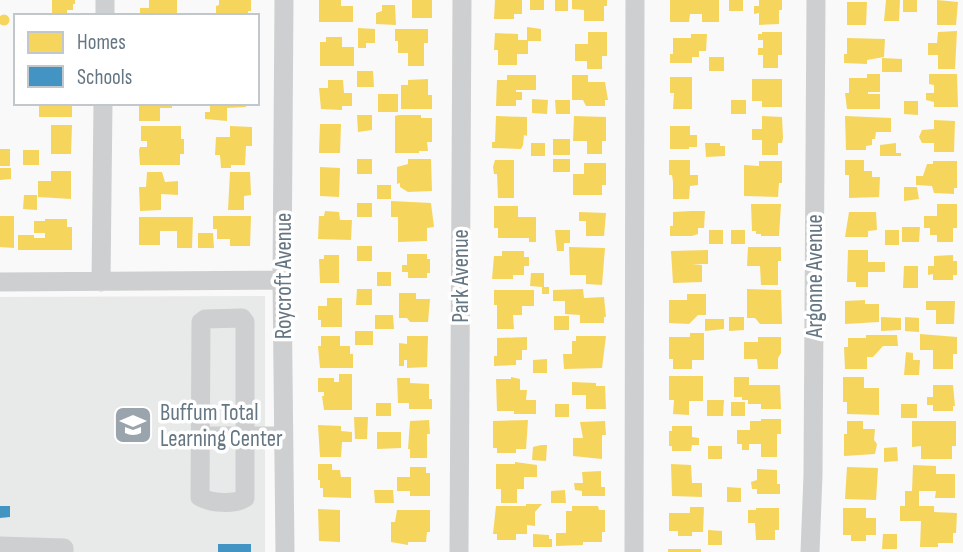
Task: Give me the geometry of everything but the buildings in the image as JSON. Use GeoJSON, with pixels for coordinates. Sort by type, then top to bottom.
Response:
{"type":"FeatureCollection","features":[{"type":"Feature","properties":{"kind":"street","name":"Roycroft Avenue"},"geometry":{"type":"LineString","coordinates":[[284,0],[282,280],[285,552]]}},
{"type":"Feature","properties":{"kind":"street","name":"Park Avenue"},"geometry":{"type":"LineString","coordinates":[[459,552],[462,0]]}},
{"type":"Feature","properties":{"kind":"street"},"geometry":{"type":"LineString","coordinates":[[634,552],[635,0]]}},
{"type":"Feature","properties":{"kind":"street","name":"Argonne Avenue"},"geometry":{"type":"LineString","coordinates":[[810,552],[813,475],[816,0]]}},
{"type":"Feature","properties":{"kind":"street"},"geometry":{"type":"LineString","coordinates":[[101,282],[103,105]]}},
{"type":"Feature","properties":{"kind":"street"},"geometry":{"type":"LineString","coordinates":[[0,282],[282,280]]}},
{"type":"Feature","properties":{"kind":"street"},"geometry":{"type":"LineString","coordinates":[[242,318],[245,322],[245,498],[239,502],[206,501],[200,497],[201,436],[201,322],[205,319],[242,318]]}},
{"type":"Feature","properties":{"kind":"street"},"geometry":{"type":"LineString","coordinates":[[201,436],[284,436]]}},
{"type":"Feature","properties":{"kind":"street"},"geometry":{"type":"LineString","coordinates":[[0,546],[64,548],[64,552]]}},
{"type":"Feature","properties":{"kind":"shaded area","name":"Buffum Total Learning Center"},"geometry":{"type":"Polygon","coordinates":[[[265,296],[265,552],[0,552],[0,297],[265,296]]]}},
{"type":"Feature","properties":{"kind":"place","name":"Buffum Total Learning Center"},"geometry":{"type":"Point","coordinates":[133,425]}}]}
